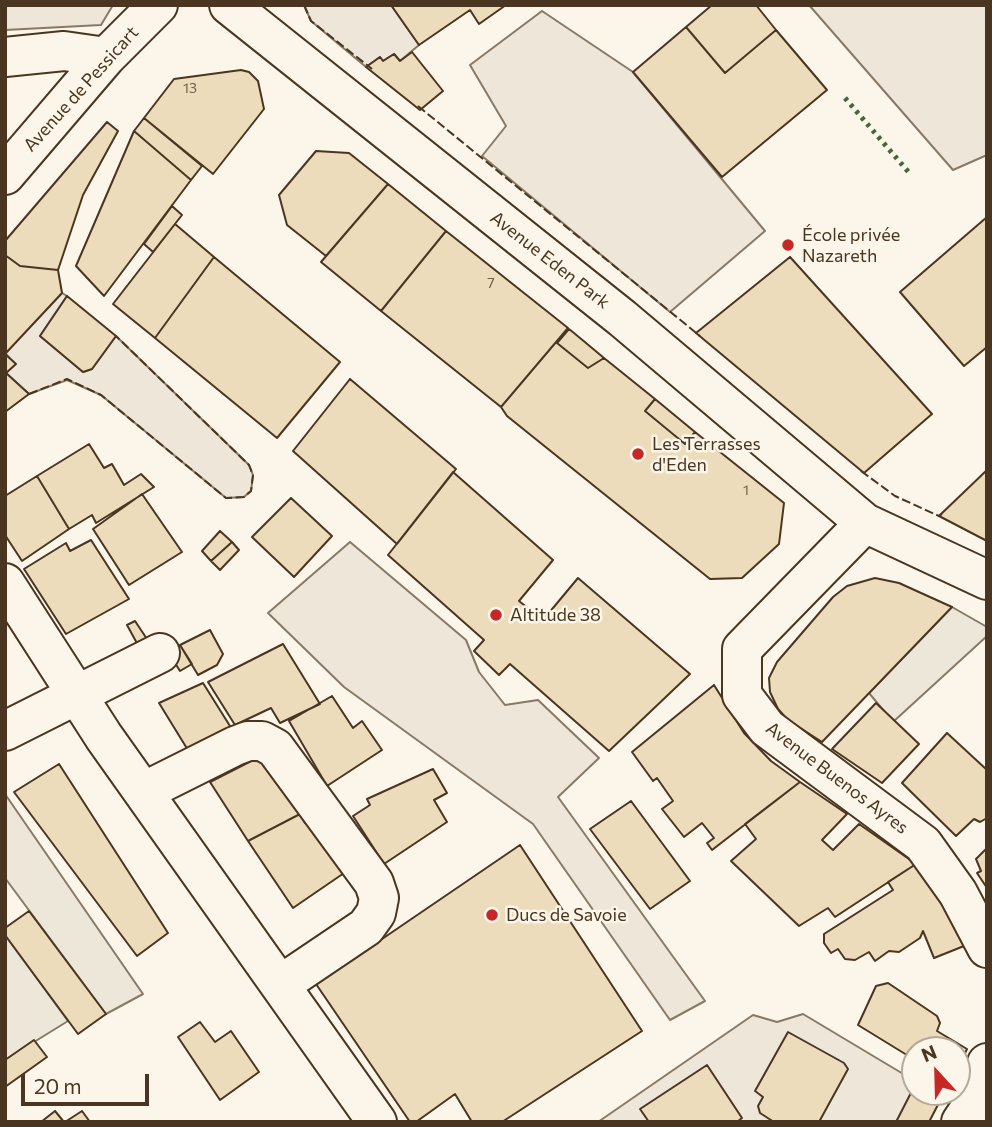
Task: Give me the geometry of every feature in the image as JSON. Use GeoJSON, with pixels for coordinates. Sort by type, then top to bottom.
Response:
{"type":"FeatureCollection","features":[{"type":"Feature","properties":{"kind":"street","name":"Avenue de Pessicart"},"geometry":{"type":"LineString","coordinates":[[5,175],[106,57],[158,5]]}},
{"type":"Feature","properties":{"kind":"street","name":"Avenue Eden Park"},"geometry":{"type":"LineString","coordinates":[[229,5],[622,318],[865,523]]}},
{"type":"Feature","properties":{"kind":"street"},"geometry":{"type":"LineString","coordinates":[[5,57],[64,51],[106,57]]}},
{"type":"Feature","properties":{"kind":"street"},"geometry":{"type":"LineString","coordinates":[[865,523],[987,580]]}},
{"type":"Feature","properties":{"kind":"street","name":"Avenue Buenos Ayres"},"geometry":{"type":"LineString","coordinates":[[865,523],[742,649],[742,695],[767,728],[923,844],[958,893],[987,948]]}},
{"type":"Feature","properties":{"kind":"street"},"geometry":{"type":"LineString","coordinates":[[5,583],[76,695],[377,1122]]}},
{"type":"Feature","properties":{"kind":"street"},"geometry":{"type":"LineString","coordinates":[[5,731],[160,653]]}},
{"type":"Feature","properties":{"kind":"street"},"geometry":{"type":"LineString","coordinates":[[143,792],[235,746],[248,741],[262,741],[275,748],[374,883],[379,898],[376,913],[366,926],[280,985]]}},
{"type":"Feature","properties":{"kind":"street"},"geometry":{"type":"LineString","coordinates":[[961,1122],[973,1104],[987,1063]]}},
{"type":"Feature","properties":{"kind":"shaded area"},"geometry":{"type":"Polygon","coordinates":[[[5,5],[113,5],[101,25],[5,30],[5,5]]]}},
{"type":"Feature","properties":{"kind":"shaded area"},"geometry":{"type":"Polygon","coordinates":[[[304,5],[391,5],[419,45],[400,61],[394,54],[383,61],[380,57],[366,67],[311,21],[304,5]]]}},
{"type":"Feature","properties":{"kind":"shaded area"},"geometry":{"type":"Polygon","coordinates":[[[809,5],[987,5],[987,155],[953,170],[809,5]]]}},
{"type":"Feature","properties":{"kind":"shaded area"},"geometry":{"type":"Polygon","coordinates":[[[542,11],[633,72],[765,231],[670,312],[482,156],[506,126],[470,65],[542,11]]]}},
{"type":"Feature","properties":{"kind":"shaded area"},"geometry":{"type":"Polygon","coordinates":[[[62,293],[67,296],[40,336],[83,372],[92,369],[116,336],[249,465],[253,475],[251,491],[244,497],[226,498],[101,395],[67,380],[29,394],[6,373],[15,364],[5,353],[62,293]]]}},
{"type":"Feature","properties":{"kind":"shaded area"},"geometry":{"type":"Polygon","coordinates":[[[350,542],[466,640],[479,672],[505,705],[538,700],[599,758],[558,797],[705,1001],[670,1020],[533,824],[344,687],[268,613],[350,542]]]}},
{"type":"Feature","properties":{"kind":"shaded area"},"geometry":{"type":"Polygon","coordinates":[[[952,607],[987,627],[987,636],[893,722],[869,693],[952,607]]]}},
{"type":"Feature","properties":{"kind":"shaded area"},"geometry":{"type":"Polygon","coordinates":[[[5,794],[143,994],[106,1014],[5,878],[5,794]]]}},
{"type":"Feature","properties":{"kind":"shaded area"},"geometry":{"type":"Polygon","coordinates":[[[5,935],[68,1021],[5,1060],[5,935]]]}},
{"type":"Feature","properties":{"kind":"shaded area"},"geometry":{"type":"Polygon","coordinates":[[[803,1014],[901,1073],[901,1106],[922,1106],[929,1122],[598,1122],[753,1015],[777,1022],[803,1014]]]}},
{"type":"Feature","properties":{"kind":"building"},"geometry":{"type":"Polygon","coordinates":[[[391,5],[506,5],[479,24],[470,10],[419,45],[391,5]]]}},
{"type":"Feature","properties":{"kind":"building"},"geometry":{"type":"Polygon","coordinates":[[[712,5],[756,5],[776,30],[725,73],[686,27],[712,5]]]}},
{"type":"Feature","properties":{"kind":"building"},"geometry":{"type":"Polygon","coordinates":[[[686,27],[725,73],[776,30],[827,90],[722,177],[633,72],[686,27]]]}},
{"type":"Feature","properties":{"kind":"building"},"geometry":{"type":"Polygon","coordinates":[[[412,52],[443,91],[420,110],[366,67],[380,57],[383,61],[394,54],[400,61],[412,52]]]}},
{"type":"Feature","properties":{"kind":"building"},"geometry":{"type":"Polygon","coordinates":[[[241,70],[249,72],[258,81],[264,109],[213,174],[144,118],[174,79],[241,70]]]}},
{"type":"Feature","properties":{"kind":"building"},"geometry":{"type":"Polygon","coordinates":[[[144,118],[202,166],[191,180],[134,131],[144,118]]]}},
{"type":"Feature","properties":{"kind":"building"},"geometry":{"type":"Polygon","coordinates":[[[107,122],[118,131],[83,195],[58,270],[20,266],[5,255],[5,241],[107,122]]]}},
{"type":"Feature","properties":{"kind":"building"},"geometry":{"type":"Polygon","coordinates":[[[134,131],[191,180],[104,296],[76,266],[134,131]]]}},
{"type":"Feature","properties":{"kind":"building"},"geometry":{"type":"Polygon","coordinates":[[[316,151],[349,153],[388,184],[326,256],[287,225],[279,195],[316,151]]]}},
{"type":"Feature","properties":{"kind":"building"},"geometry":{"type":"Polygon","coordinates":[[[388,184],[446,231],[381,311],[321,262],[388,184]]]}},
{"type":"Feature","properties":{"kind":"building"},"geometry":{"type":"Polygon","coordinates":[[[172,206],[182,215],[153,252],[144,244],[172,206]]]}},
{"type":"Feature","properties":{"kind":"building"},"geometry":{"type":"Polygon","coordinates":[[[987,217],[987,347],[964,366],[900,292],[987,217]]]}},
{"type":"Feature","properties":{"kind":"building"},"geometry":{"type":"Polygon","coordinates":[[[175,224],[214,257],[155,338],[113,304],[175,224]]]}},
{"type":"Feature","properties":{"kind":"building"},"geometry":{"type":"Polygon","coordinates":[[[446,231],[568,328],[501,407],[381,311],[446,231]]]}},
{"type":"Feature","properties":{"kind":"building"},"geometry":{"type":"Polygon","coordinates":[[[5,255],[20,266],[58,270],[62,293],[5,354],[5,255]]]}},
{"type":"Feature","properties":{"kind":"building"},"geometry":{"type":"Polygon","coordinates":[[[214,257],[340,362],[277,438],[155,338],[214,257]]]}},
{"type":"Feature","properties":{"kind":"building"},"geometry":{"type":"Polygon","coordinates":[[[790,257],[932,414],[864,473],[696,333],[790,257]]]}},
{"type":"Feature","properties":{"kind":"building"},"geometry":{"type":"Polygon","coordinates":[[[67,296],[116,336],[92,369],[83,372],[40,336],[67,296]]]}},
{"type":"Feature","properties":{"kind":"building","name":"Les Terrasses d'Eden"},"geometry":{"type":"Polygon","coordinates":[[[568,328],[557,343],[588,368],[604,358],[655,399],[645,411],[685,444],[695,432],[784,503],[779,544],[742,578],[710,579],[507,416],[501,407],[568,328]]]}},
{"type":"Feature","properties":{"kind":"building"},"geometry":{"type":"Polygon","coordinates":[[[569,329],[604,358],[588,368],[557,343],[569,329]]]}},
{"type":"Feature","properties":{"kind":"building"},"geometry":{"type":"Polygon","coordinates":[[[5,354],[16,364],[6,373],[29,394],[5,412],[5,354]]]}},
{"type":"Feature","properties":{"kind":"building"},"geometry":{"type":"Polygon","coordinates":[[[350,379],[456,469],[397,544],[293,451],[350,379]]]}},
{"type":"Feature","properties":{"kind":"building"},"geometry":{"type":"Polygon","coordinates":[[[655,399],[695,432],[685,444],[645,411],[655,399]]]}},
{"type":"Feature","properties":{"kind":"building"},"geometry":{"type":"Polygon","coordinates":[[[89,444],[104,468],[112,464],[124,485],[141,474],[154,487],[96,523],[92,515],[69,529],[37,476],[89,444]]]}},
{"type":"Feature","properties":{"kind":"building"},"geometry":{"type":"Polygon","coordinates":[[[987,470],[987,541],[939,516],[987,470]]]}},
{"type":"Feature","properties":{"kind":"building","name":"Altitude 38"},"geometry":{"type":"Polygon","coordinates":[[[453,472],[553,560],[519,601],[543,620],[578,578],[690,674],[609,751],[510,664],[499,675],[474,651],[484,640],[388,555],[453,472]]]}},
{"type":"Feature","properties":{"kind":"building"},"geometry":{"type":"Polygon","coordinates":[[[37,476],[69,529],[22,561],[5,535],[5,496],[37,476]]]}},
{"type":"Feature","properties":{"kind":"building"},"geometry":{"type":"Polygon","coordinates":[[[142,494],[182,552],[129,585],[93,529],[142,494]]]}},
{"type":"Feature","properties":{"kind":"building"},"geometry":{"type":"Polygon","coordinates":[[[291,498],[332,536],[294,577],[252,537],[291,498]]]}},
{"type":"Feature","properties":{"kind":"building"},"geometry":{"type":"Polygon","coordinates":[[[220,531],[232,542],[211,561],[202,551],[220,531]]]}},
{"type":"Feature","properties":{"kind":"building"},"geometry":{"type":"Polygon","coordinates":[[[91,540],[129,599],[66,634],[24,569],[66,543],[70,551],[91,540]]]}},
{"type":"Feature","properties":{"kind":"building"},"geometry":{"type":"Polygon","coordinates":[[[232,542],[239,550],[220,570],[211,561],[232,542]]]}},
{"type":"Feature","properties":{"kind":"building"},"geometry":{"type":"Polygon","coordinates":[[[875,578],[899,583],[952,607],[822,742],[788,720],[778,709],[770,692],[769,678],[777,662],[833,597],[847,586],[875,578]]]}},
{"type":"Feature","properties":{"kind":"building"},"geometry":{"type":"Polygon","coordinates":[[[135,621],[149,642],[139,647],[127,625],[135,621]]]}},
{"type":"Feature","properties":{"kind":"building"},"geometry":{"type":"Polygon","coordinates":[[[210,630],[223,654],[217,665],[198,675],[180,645],[210,630]]]}},
{"type":"Feature","properties":{"kind":"building"},"geometry":{"type":"Polygon","coordinates":[[[283,644],[320,704],[280,723],[271,708],[235,725],[208,682],[283,644]]]}},
{"type":"Feature","properties":{"kind":"building"},"geometry":{"type":"Polygon","coordinates":[[[180,645],[192,664],[180,671],[168,652],[180,645]]]}},
{"type":"Feature","properties":{"kind":"building"},"geometry":{"type":"Polygon","coordinates":[[[203,683],[235,734],[191,755],[159,703],[203,683]]]}},
{"type":"Feature","properties":{"kind":"building"},"geometry":{"type":"Polygon","coordinates":[[[714,685],[744,733],[771,761],[800,782],[712,850],[707,843],[714,838],[702,823],[684,837],[662,809],[673,801],[657,778],[653,781],[632,752],[714,685]]]}},
{"type":"Feature","properties":{"kind":"building"},"geometry":{"type":"Polygon","coordinates":[[[332,696],[353,728],[362,721],[382,750],[327,786],[289,721],[332,696]]]}},
{"type":"Feature","properties":{"kind":"building"},"geometry":{"type":"Polygon","coordinates":[[[876,703],[919,744],[882,783],[832,749],[876,703]]]}},
{"type":"Feature","properties":{"kind":"building"},"geometry":{"type":"Polygon","coordinates":[[[947,733],[987,770],[987,818],[980,822],[974,819],[956,836],[902,783],[947,733]]]}},
{"type":"Feature","properties":{"kind":"building"},"geometry":{"type":"Polygon","coordinates":[[[261,756],[300,814],[248,841],[210,782],[261,756]]]}},
{"type":"Feature","properties":{"kind":"building"},"geometry":{"type":"Polygon","coordinates":[[[59,764],[168,933],[137,956],[14,792],[59,764]]]}},
{"type":"Feature","properties":{"kind":"building"},"geometry":{"type":"Polygon","coordinates":[[[433,769],[447,793],[434,800],[447,822],[384,864],[353,816],[370,805],[367,799],[433,769]]]}},
{"type":"Feature","properties":{"kind":"building"},"geometry":{"type":"Polygon","coordinates":[[[800,782],[847,814],[822,840],[833,850],[859,824],[916,864],[835,917],[828,908],[799,926],[731,861],[756,839],[745,824],[800,782]]]}},
{"type":"Feature","properties":{"kind":"building"},"geometry":{"type":"Polygon","coordinates":[[[631,801],[690,881],[650,909],[590,829],[631,801]]]}},
{"type":"Feature","properties":{"kind":"building"},"geometry":{"type":"Polygon","coordinates":[[[300,814],[305,823],[311,818],[347,871],[293,908],[248,841],[300,814]]]}},
{"type":"Feature","properties":{"kind":"building","name":"Ducs de Savoie"},"geometry":{"type":"Polygon","coordinates":[[[520,845],[642,1031],[502,1122],[472,1122],[455,1094],[416,1122],[410,1122],[316,984],[520,845]]]}},
{"type":"Feature","properties":{"kind":"building"},"geometry":{"type":"Polygon","coordinates":[[[987,848],[987,888],[977,873],[981,871],[976,859],[987,848]]]}},
{"type":"Feature","properties":{"kind":"building"},"geometry":{"type":"Polygon","coordinates":[[[916,864],[942,901],[964,946],[934,958],[923,931],[920,938],[899,952],[889,951],[875,961],[869,952],[855,960],[845,959],[838,949],[831,953],[824,943],[824,934],[893,890],[888,882],[916,864]]]}},
{"type":"Feature","properties":{"kind":"building"},"geometry":{"type":"Polygon","coordinates":[[[29,911],[106,1014],[78,1034],[5,935],[5,928],[29,911]]]}},
{"type":"Feature","properties":{"kind":"building"},"geometry":{"type":"Polygon","coordinates":[[[888,983],[937,1016],[940,1023],[937,1031],[945,1036],[901,1036],[901,1051],[858,1025],[876,986],[888,983]]]}},
{"type":"Feature","properties":{"kind":"building"},"geometry":{"type":"Polygon","coordinates":[[[200,1022],[215,1042],[231,1031],[259,1072],[220,1100],[178,1037],[200,1022]]]}},
{"type":"Feature","properties":{"kind":"building"},"geometry":{"type":"Polygon","coordinates":[[[788,1032],[844,1063],[848,1069],[819,1122],[774,1122],[760,1113],[758,1106],[763,1097],[755,1091],[788,1032]]]}},
{"type":"Feature","properties":{"kind":"building"},"geometry":{"type":"Polygon","coordinates":[[[34,1040],[47,1057],[5,1087],[5,1060],[34,1040]]]}},
{"type":"Feature","properties":{"kind":"building"},"geometry":{"type":"Polygon","coordinates":[[[707,1065],[742,1118],[737,1122],[649,1122],[640,1109],[707,1065]]]}},
{"type":"Feature","properties":{"kind":"building"},"geometry":{"type":"Polygon","coordinates":[[[904,1106],[937,1106],[929,1122],[896,1122],[904,1106]]]}},
{"type":"Feature","properties":{"kind":"building"},"geometry":{"type":"Polygon","coordinates":[[[55,1111],[64,1122],[41,1122],[55,1111]]]}},
{"type":"Feature","properties":{"kind":"building"},"geometry":{"type":"Polygon","coordinates":[[[82,1111],[90,1122],[65,1122],[82,1111]]]}},
{"type":"Feature","properties":{"kind":"hedge"},"geometry":{"type":"LineString","coordinates":[[845,98],[911,175]]}},
{"type":"Feature","properties":{"kind":"fence"},"geometry":{"type":"LineString","coordinates":[[304,5],[311,21],[372,69]]}},
{"type":"Feature","properties":{"kind":"fence"},"geometry":{"type":"LineString","coordinates":[[418,106],[700,336]]}},
{"type":"Feature","properties":{"kind":"fence"},"geometry":{"type":"LineString","coordinates":[[29,394],[67,379],[101,395],[226,498],[244,497],[251,491],[253,475],[249,465],[116,336]]}},
{"type":"Feature","properties":{"kind":"fence"},"geometry":{"type":"LineString","coordinates":[[861,471],[895,496],[939,516],[942,514]]}},
{"type":"Feature","properties":{"kind":"place","name":"École privée Nazareth"},"geometry":{"type":"Point","coordinates":[788,245]}},
{"type":"Feature","properties":{"kind":"place","name":"Les Terrasses d'Eden"},"geometry":{"type":"Point","coordinates":[638,454]}},
{"type":"Feature","properties":{"kind":"place","name":"Altitude 38"},"geometry":{"type":"Point","coordinates":[496,615]}},
{"type":"Feature","properties":{"kind":"place","name":"Ducs de Savoie"},"geometry":{"type":"Point","coordinates":[492,915]}}]}
